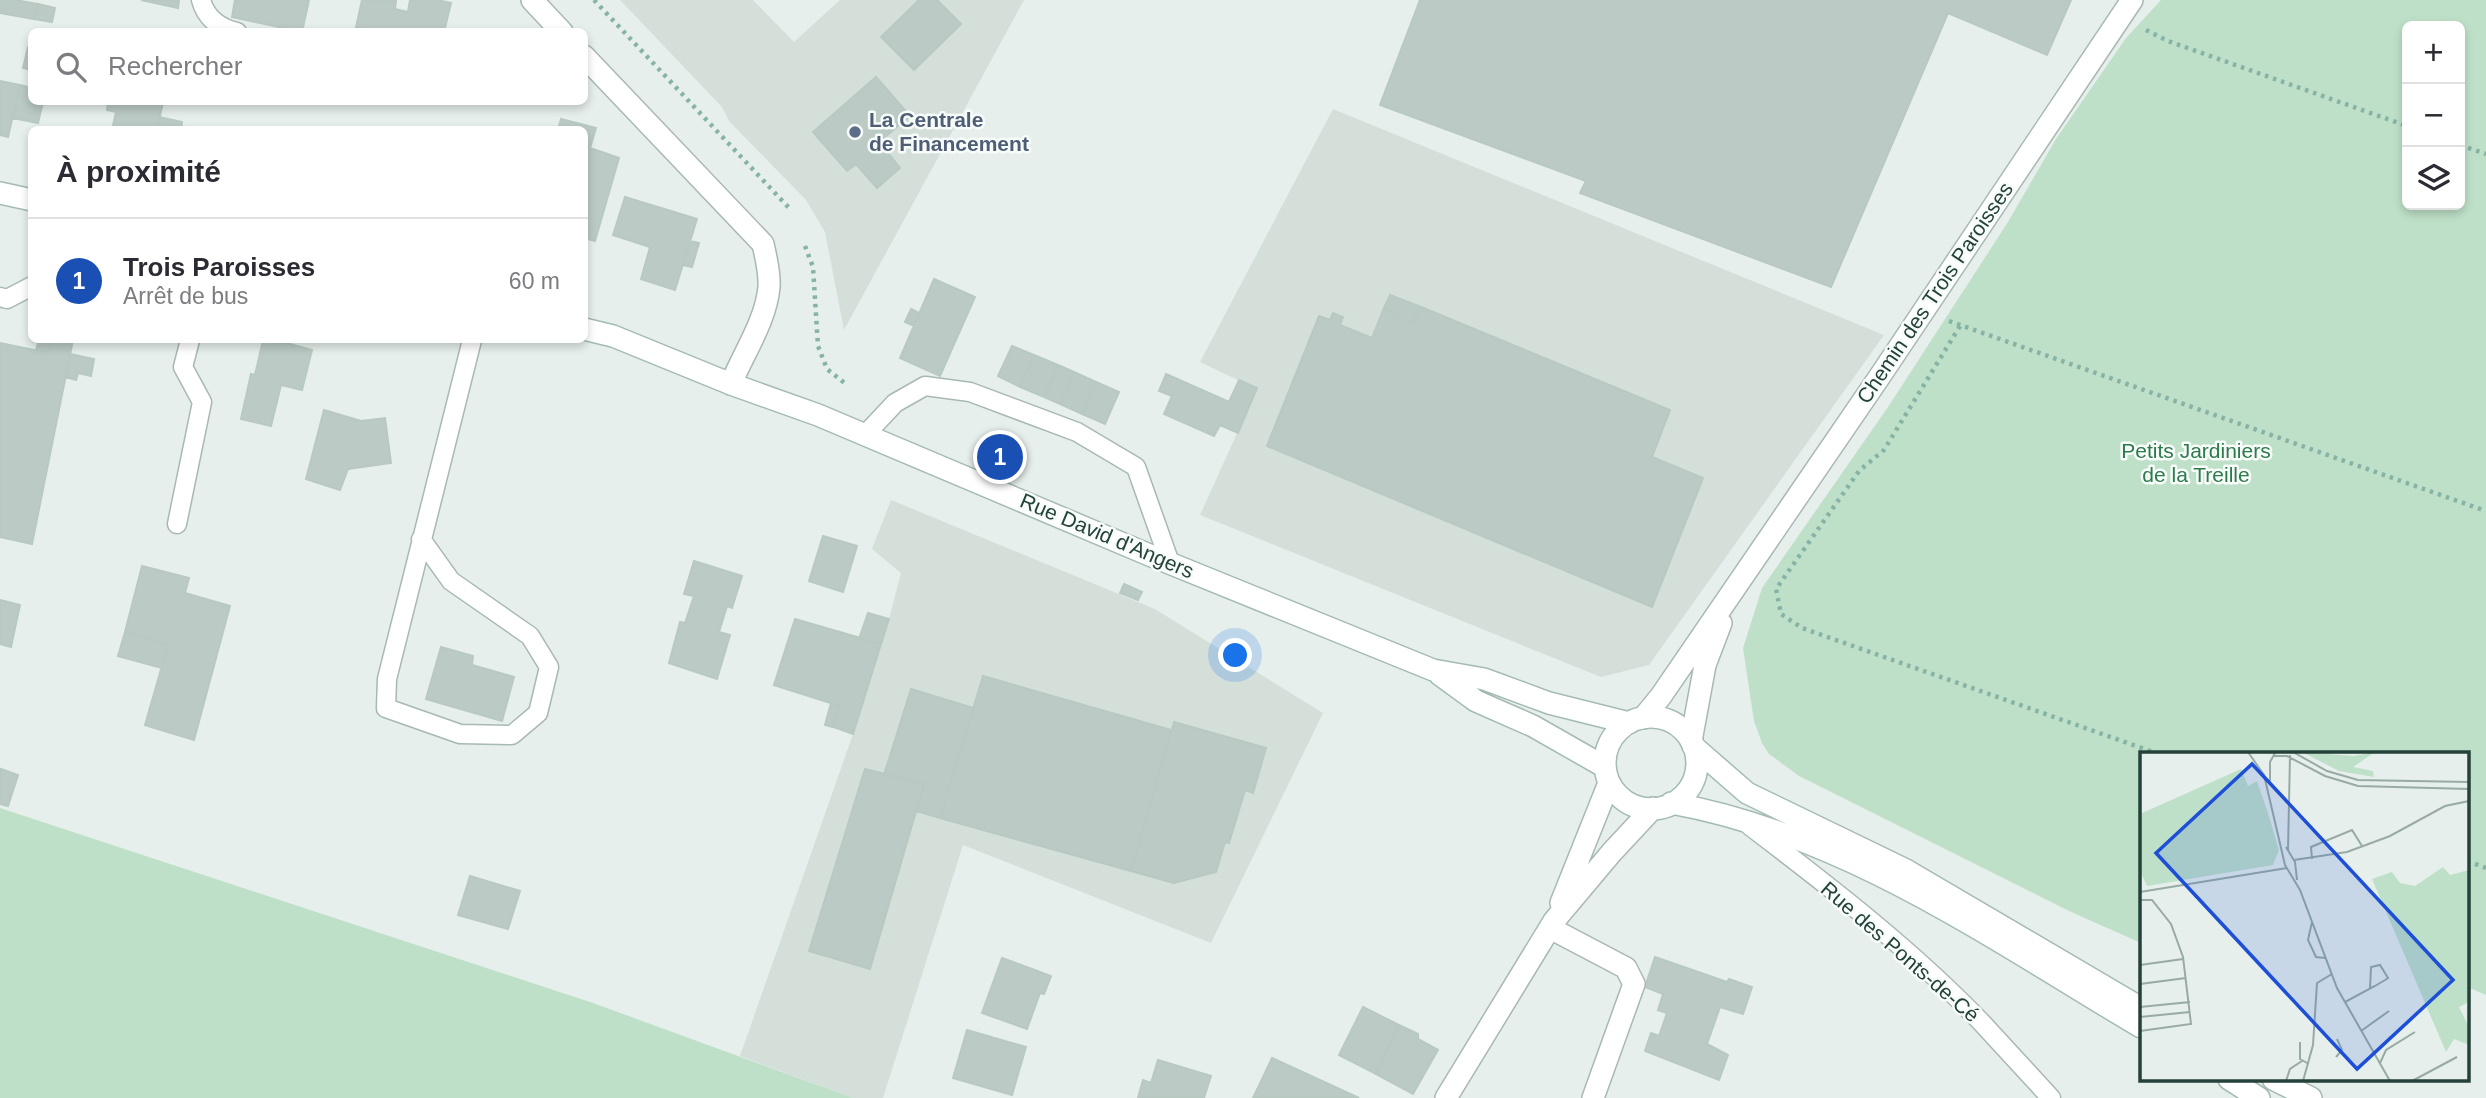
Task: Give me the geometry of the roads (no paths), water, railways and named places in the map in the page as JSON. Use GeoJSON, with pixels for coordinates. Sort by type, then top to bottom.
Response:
{"type":"FeatureCollection","features":[{"type":"Feature","properties":{"kind":"main road"},"geometry":{"type":"LineString","coordinates":[[531,0],[558,28]]}},
{"type":"Feature","properties":{"kind":"main road","name":"Chemin des Trois Paroisses"},"geometry":{"type":"LineString","coordinates":[[1636,720],[1661,696],[1924,311],[2126,8]]}},
{"type":"Feature","properties":{"kind":"main road"},"geometry":{"type":"LineString","coordinates":[[588,60],[763,244],[769,290],[759,323],[731,384]]}},
{"type":"Feature","properties":{"kind":"main road"},"geometry":{"type":"LineString","coordinates":[[0,193],[28,199]]}},
{"type":"Feature","properties":{"kind":"main road","name":"Rue David d'Angers"},"geometry":{"type":"LineString","coordinates":[[588,330],[613,336],[731,384],[818,415],[1433,670],[1484,679],[1549,703],[1636,720]]}},
{"type":"Feature","properties":{"kind":"main road","name":"Chemin des Trois Paroisses"},"geometry":{"type":"LineString","coordinates":[[1692,743],[1705,665],[1736,585]]}},
{"type":"Feature","properties":{"kind":"main road","name":"Rue David d'Angers"},"geometry":{"type":"LineString","coordinates":[[1433,670],[1476,701],[1533,726],[1607,775]]}},
{"type":"Feature","properties":{"kind":"main road"},"geometry":{"type":"LineString","coordinates":[[1552,924],[1607,775],[1606,753],[1610,741],[1618,730],[1636,720],[1657,718],[1671,722],[1682,730],[1692,743],[1747,793],[1906,870],[2140,1007]]}},
{"type":"Feature","properties":{"kind":"main road"},"geometry":{"type":"LineString","coordinates":[[1446,1098],[1552,924],[1612,852],[1662,806],[1684,794],[1692,782],[1696,767],[1692,743]]}},
{"type":"Feature","properties":{"kind":"main road"},"geometry":{"type":"LineString","coordinates":[[1607,775],[1624,800],[1638,807],[1662,806],[1739,818],[1796,837],[1898,884],[2140,1026]]}},
{"type":"Feature","properties":{"kind":"main road"},"geometry":{"type":"LineString","coordinates":[[1552,924],[1626,968],[1634,984],[1593,1098]]}},
{"type":"Feature","properties":{"kind":"main road"},"geometry":{"type":"LineString","coordinates":[[2231,1080],[2259,1098]]}},
{"type":"Feature","properties":{"kind":"main road"},"geometry":{"type":"LineString","coordinates":[[2275,1080],[2311,1098]]}},
{"type":"Feature","properties":{"kind":"lane"},"geometry":{"type":"LineString","coordinates":[[201,0],[204,11],[223,28]]}},
{"type":"Feature","properties":{"kind":"lane"},"geometry":{"type":"LineString","coordinates":[[0,297],[7,299],[28,288]]}},
{"type":"Feature","properties":{"kind":"lane"},"geometry":{"type":"LineString","coordinates":[[177,524],[202,402],[183,367],[189,343]]}},
{"type":"Feature","properties":{"kind":"lane"},"geometry":{"type":"LineString","coordinates":[[421,539],[451,581],[530,636],[549,667],[538,713],[512,735],[460,734],[386,708],[387,679],[421,539],[471,343]]}},
{"type":"Feature","properties":{"kind":"lane"},"geometry":{"type":"LineString","coordinates":[[865,435],[895,403],[925,386],[970,392],[1077,432],[1136,467],[1170,563]]}},
{"type":"Feature","properties":{"kind":"lane","name":"Rue des Ponts-de-Cé"},"geometry":{"type":"LineString","coordinates":[[1739,818],[1852,905],[1915,960],[1981,1022],[2051,1098]]}},
{"type":"Feature","properties":{"kind":"place","name":"La Centrale de Financement"},"geometry":{"type":"Point","coordinates":[855,132]}},
{"type":"Feature","properties":{"kind":"place","name":"Trois Paroisses"},"geometry":{"type":"Point","coordinates":[1000,457]}},
{"type":"Feature","properties":{"kind":"park label","name":"Petits Jardiniers de la Treille"},"geometry":{"type":"Point","coordinates":[2196,463]}}]}
